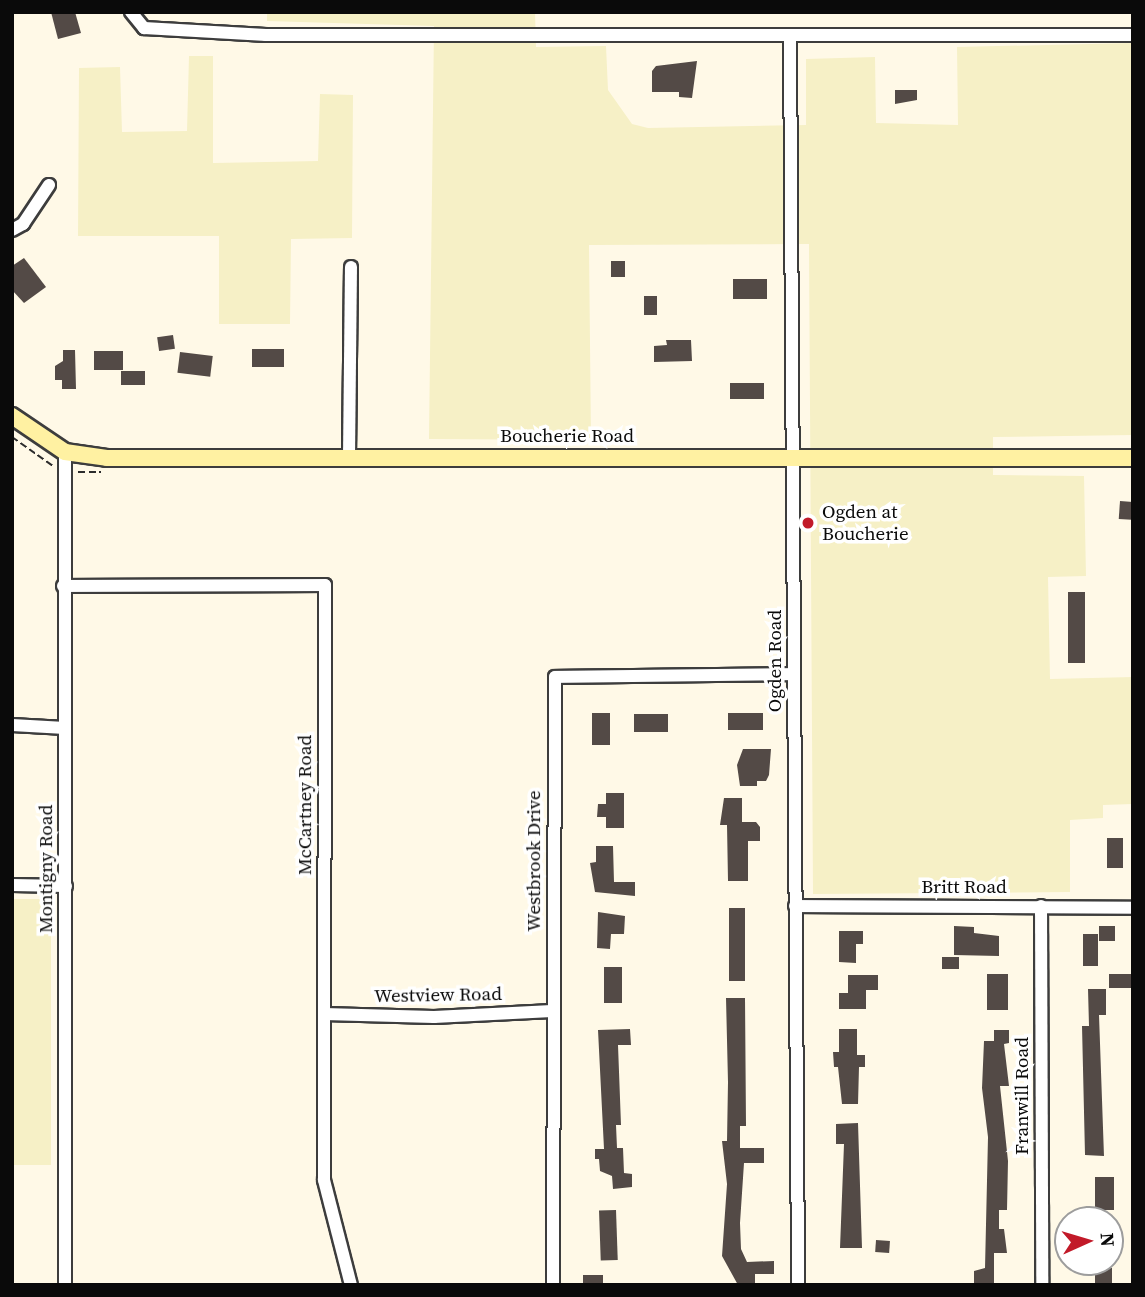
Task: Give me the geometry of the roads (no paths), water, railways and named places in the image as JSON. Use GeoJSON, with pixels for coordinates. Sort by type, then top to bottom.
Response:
{"type":"FeatureCollection","features":[{"type":"Feature","properties":{"kind":"main road","name":"Boucherie Road"},"geometry":{"type":"LineString","coordinates":[[12,416],[65,453],[107,458],[1133,457]]}},
{"type":"Feature","properties":{"kind":"street"},"geometry":{"type":"LineString","coordinates":[[131,12],[144,28],[266,35],[790,38],[1133,35]]}},
{"type":"Feature","properties":{"kind":"street","name":"Ogden Road"},"geometry":{"type":"LineString","coordinates":[[790,38],[795,457],[798,1285]]}},
{"type":"Feature","properties":{"kind":"street"},"geometry":{"type":"LineString","coordinates":[[12,230],[23,224],[49,185]]}},
{"type":"Feature","properties":{"kind":"street"},"geometry":{"type":"LineString","coordinates":[[349,457],[351,267]]}},
{"type":"Feature","properties":{"kind":"street","name":"Montigny Road"},"geometry":{"type":"LineString","coordinates":[[65,453],[65,1285]]}},
{"type":"Feature","properties":{"kind":"street","name":"McCartney Road"},"geometry":{"type":"LineString","coordinates":[[63,586],[325,585],[324,1180],[351,1285]]}},
{"type":"Feature","properties":{"kind":"street","name":"Westbrook Drive"},"geometry":{"type":"LineString","coordinates":[[553,1285],[555,677],[794,674]]}},
{"type":"Feature","properties":{"kind":"street"},"geometry":{"type":"LineString","coordinates":[[12,725],[65,728]]}},
{"type":"Feature","properties":{"kind":"street"},"geometry":{"type":"LineString","coordinates":[[12,885],[66,886]]}},
{"type":"Feature","properties":{"kind":"street","name":"Britt Road"},"geometry":{"type":"LineString","coordinates":[[795,906],[1133,908]]}},
{"type":"Feature","properties":{"kind":"street","name":"Franwill Road"},"geometry":{"type":"LineString","coordinates":[[1041,906],[1042,1285]]}},
{"type":"Feature","properties":{"kind":"street","name":"Westview Road"},"geometry":{"type":"LineString","coordinates":[[324,1014],[434,1017],[552,1011]]}},
{"type":"Feature","properties":{"kind":"place","name":"Ogden at Boucherie"},"geometry":{"type":"Point","coordinates":[808,523]}}]}
